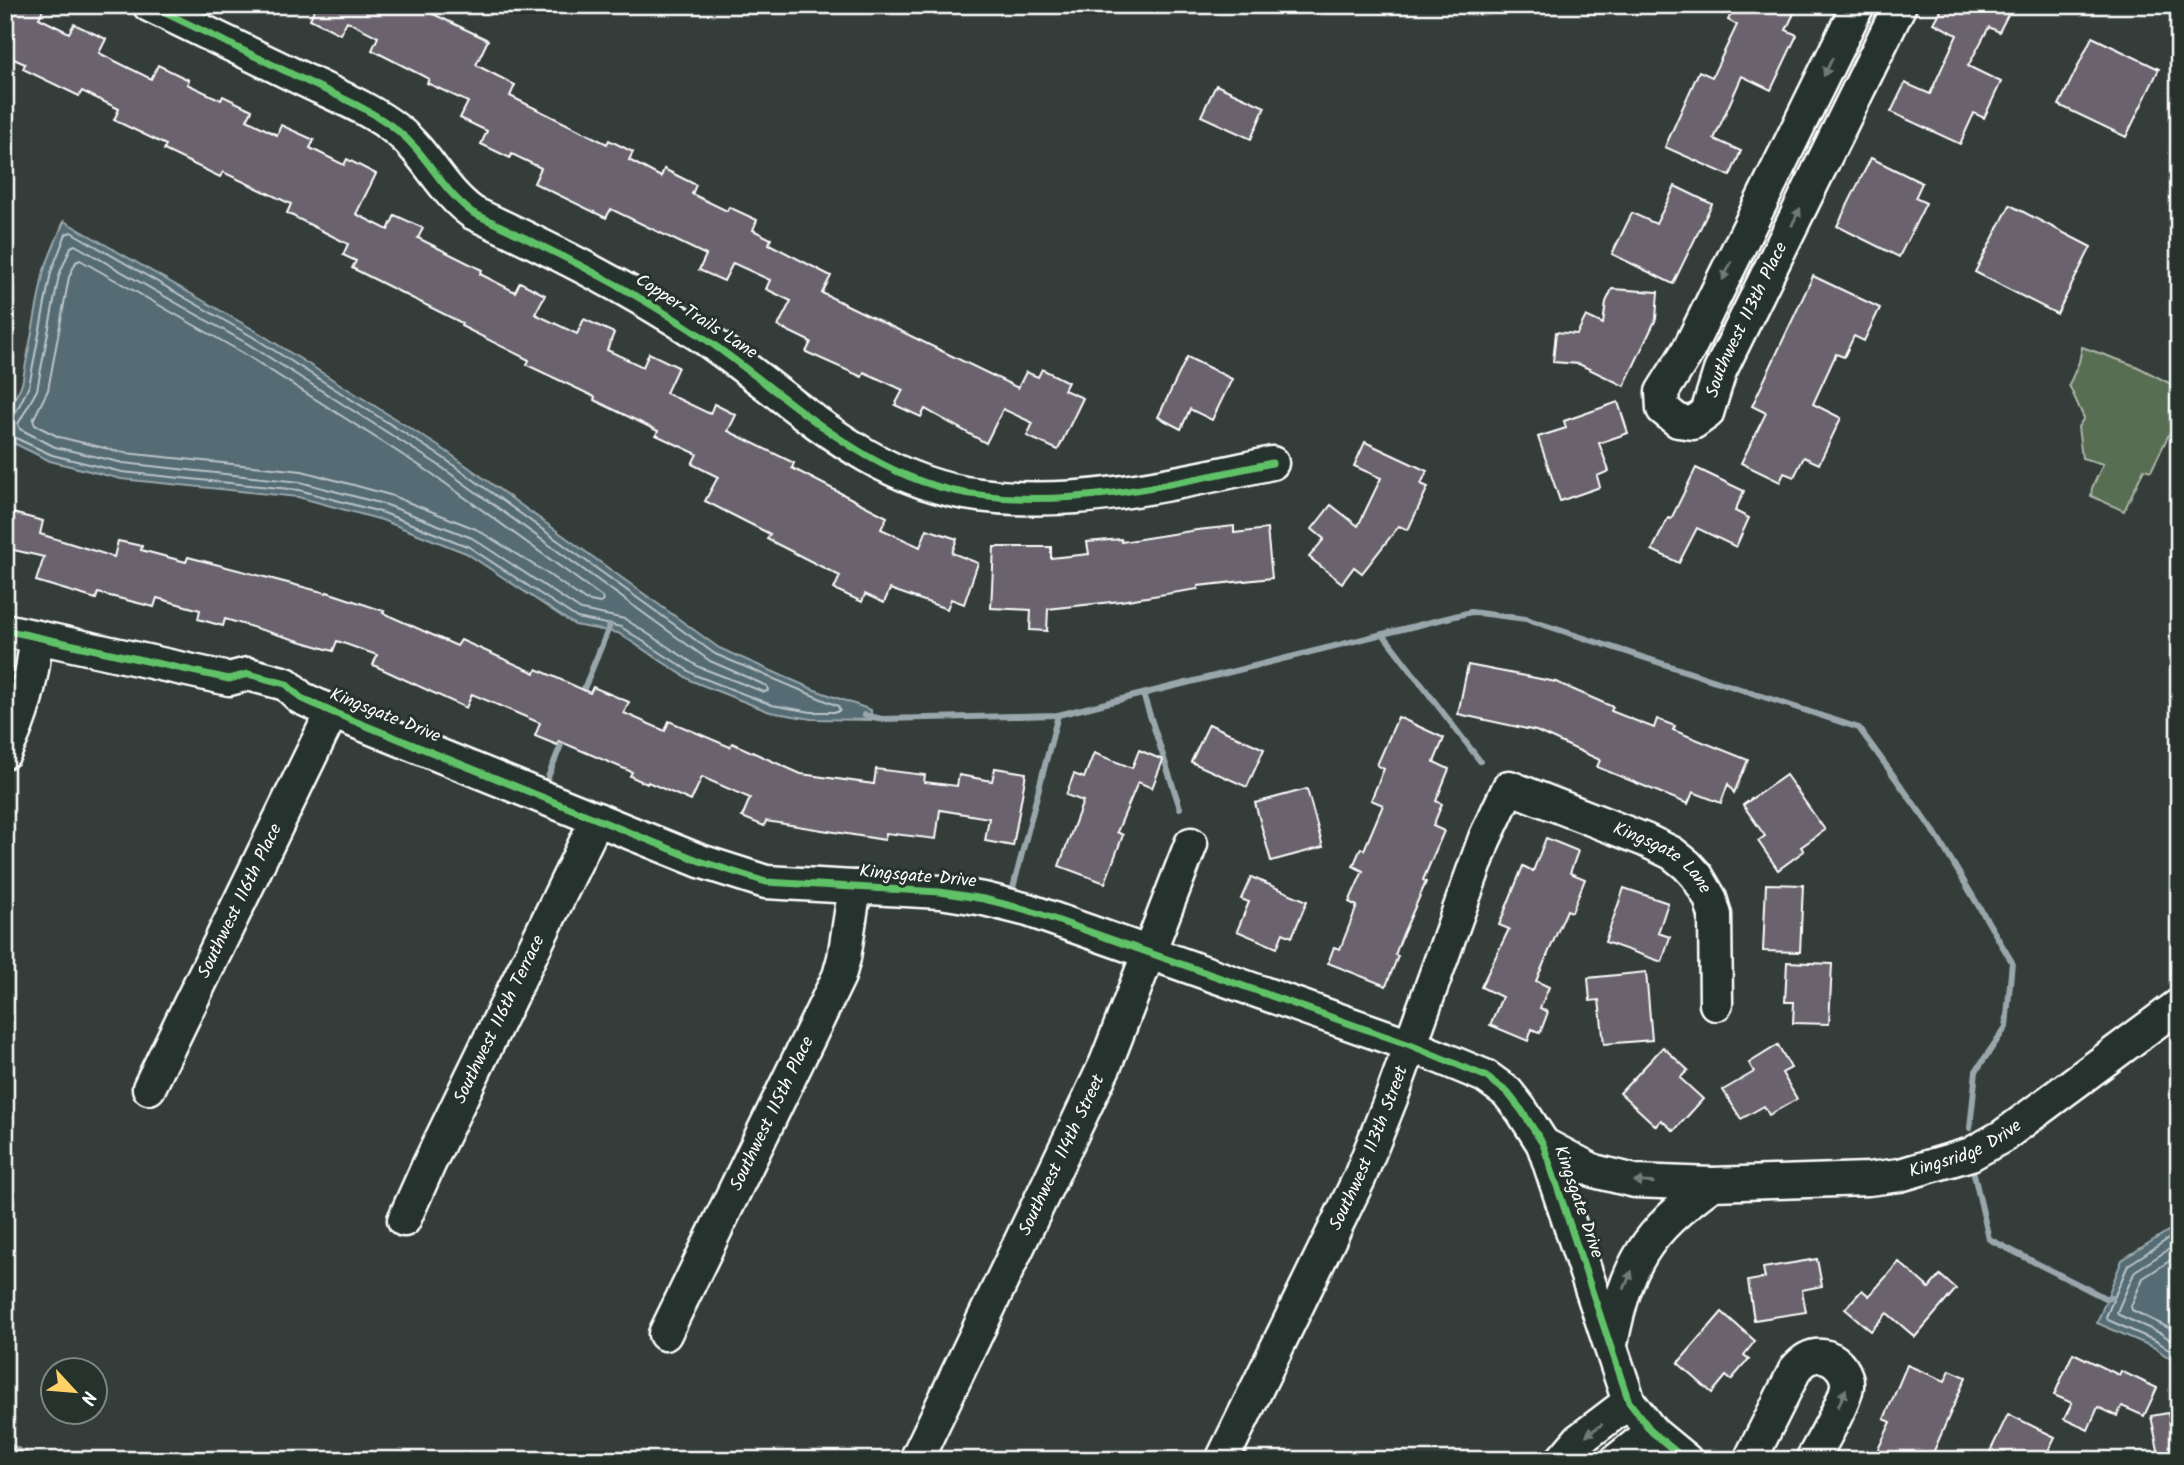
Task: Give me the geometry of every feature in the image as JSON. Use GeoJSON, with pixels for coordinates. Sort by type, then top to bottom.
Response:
{"type":"FeatureCollection","features":[{"type":"Feature","properties":{"kind":"street","name":"Copper Trails Lane"},"geometry":{"type":"LineString","coordinates":[[149,5],[327,91],[396,129],[428,162],[446,190],[473,213],[606,277],[667,314],[745,367],[818,425],[888,467],[952,491],[1062,499],[1114,494],[1272,463]]}},
{"type":"Feature","properties":{"kind":"street","name":"Southwest 113th Place"},"geometry":{"type":"LineString","coordinates":[[1858,5],[1689,349],[1662,393],[1663,409],[1678,421],[1693,423],[1707,413],[1720,371],[1900,5]]}},
{"type":"Feature","properties":{"kind":"street","name":"Kingsgate Drive"},"geometry":{"type":"LineString","coordinates":[[5,630],[229,679],[242,694],[281,704],[301,698],[744,877],[786,885],[940,892],[984,899],[1081,927],[1410,1045],[1485,1076],[1507,1091],[1543,1144],[1629,1402],[1652,1432],[1686,1460]]}},
{"type":"Feature","properties":{"kind":"street"},"geometry":{"type":"LineString","coordinates":[[5,752],[29,692],[36,637]]}},
{"type":"Feature","properties":{"kind":"street","name":"Southwest 116th Place"},"geometry":{"type":"LineString","coordinates":[[149,1088],[332,712]]}},
{"type":"Feature","properties":{"kind":"street","name":"Kingsgate Lane"},"geometry":{"type":"LineString","coordinates":[[1508,787],[1645,840],[1672,853],[1687,865],[1710,898],[1715,915],[1716,1004]]}},
{"type":"Feature","properties":{"kind":"street","name":"Southwest 113th Street"},"geometry":{"type":"LineString","coordinates":[[1222,1460],[1359,1179],[1485,838],[1508,787]]}},
{"type":"Feature","properties":{"kind":"street","name":"Southwest 116th Terrace"},"geometry":{"type":"LineString","coordinates":[[404,1220],[597,819]]}},
{"type":"Feature","properties":{"kind":"street","name":"Southwest 114th Street"},"geometry":{"type":"LineString","coordinates":[[916,1460],[1107,1063],[1171,890],[1191,844]]}},
{"type":"Feature","properties":{"kind":"street","name":"Southwest 115th Place"},"geometry":{"type":"LineString","coordinates":[[665,1334],[839,976],[855,887]]}},
{"type":"Feature","properties":{"kind":"street","name":"Kingsridge Drive"},"geometry":{"type":"LineString","coordinates":[[1543,1144],[1577,1164],[1614,1178],[1635,1181],[1712,1184],[1900,1175],[1971,1154],[2012,1129],[2179,1005]]}},
{"type":"Feature","properties":{"kind":"street"},"geometry":{"type":"LineString","coordinates":[[1611,1346],[1620,1300],[1636,1262],[1652,1237],[1668,1220],[1712,1184]]}},
{"type":"Feature","properties":{"kind":"street"},"geometry":{"type":"LineString","coordinates":[[1750,1460],[1795,1370],[1803,1360],[1822,1356],[1830,1358],[1844,1371],[1847,1389],[1812,1460]]}},
{"type":"Feature","properties":{"kind":"street"},"geometry":{"type":"LineString","coordinates":[[1562,1460],[1579,1440],[1629,1402]]}},
{"type":"Feature","properties":{"kind":"street"},"geometry":{"type":"LineString","coordinates":[[1617,1460],[1652,1432]]}},
{"type":"Feature","properties":{"kind":"green space"},"geometry":{"type":"Polygon","coordinates":[[[2082,347],[2136,366],[2179,388],[2179,429],[2176,435],[2170,432],[2151,471],[2144,469],[2124,511],[2091,496],[2103,464],[2082,458],[2078,427],[2084,418],[2069,385],[2082,347]]]}},
{"type":"Feature","properties":{"kind":"water"},"geometry":{"type":"Polygon","coordinates":[[[64,221],[256,331],[446,451],[719,648],[815,690],[871,710],[871,720],[811,719],[770,712],[692,681],[618,633],[575,625],[466,553],[382,520],[298,497],[121,479],[50,461],[5,439],[5,418],[22,384],[44,270],[64,221]]]}},
{"type":"Feature","properties":{"kind":"water"},"geometry":{"type":"Polygon","coordinates":[[[2179,1224],[2179,1365],[2155,1348],[2097,1323],[2122,1260],[2179,1224]]]}},
{"type":"Feature","properties":{"kind":"building"},"geometry":{"type":"Polygon","coordinates":[[[5,5],[45,5],[39,18],[69,33],[74,24],[106,39],[99,53],[151,79],[158,65],[189,80],[187,84],[221,100],[223,96],[252,110],[247,120],[277,135],[281,125],[314,140],[310,148],[344,165],[347,159],[376,174],[356,214],[388,230],[395,215],[423,228],[418,238],[482,270],[480,274],[515,292],[520,282],[545,295],[535,314],[577,334],[584,319],[614,333],[607,350],[643,367],[649,353],[678,367],[666,393],[710,414],[714,404],[736,415],[728,431],[794,463],[792,468],[887,517],[881,529],[920,547],[927,529],[957,539],[952,553],[978,563],[964,604],[951,599],[947,609],[890,589],[884,603],[865,594],[862,602],[834,589],[840,576],[767,539],[770,534],[705,501],[718,477],[692,464],[697,454],[656,435],[658,431],[594,400],[595,397],[527,365],[529,360],[461,326],[462,323],[352,268],[356,261],[343,255],[348,244],[287,213],[291,204],[223,172],[220,177],[164,150],[166,145],[114,120],[119,109],[82,91],[79,96],[23,69],[25,64],[5,55],[5,5]]]}},
{"type":"Feature","properties":{"kind":"building"},"geometry":{"type":"Polygon","coordinates":[[[316,5],[433,5],[429,12],[488,40],[476,65],[515,85],[510,96],[607,144],[609,140],[633,152],[629,160],[661,177],[664,169],[696,185],[692,194],[727,211],[729,207],[757,220],[753,230],[771,239],[769,244],[831,276],[822,293],[1018,388],[1026,372],[1038,377],[1042,369],[1068,382],[1064,390],[1083,398],[1058,450],[1027,436],[1033,423],[1003,409],[986,443],[925,409],[921,417],[895,405],[903,390],[864,372],[862,377],[806,352],[811,342],[778,326],[791,301],[766,289],[770,280],[733,263],[724,281],[699,270],[706,255],[611,209],[606,218],[534,183],[541,168],[512,154],[510,158],[481,144],[487,131],[460,118],[468,102],[427,83],[429,79],[372,50],[378,37],[347,21],[340,34],[310,19],[316,5]]]}},
{"type":"Feature","properties":{"kind":"building"},"geometry":{"type":"Polygon","coordinates":[[[1735,5],[1798,5],[1786,30],[1797,35],[1771,90],[1742,76],[1714,139],[1741,151],[1730,176],[1665,147],[1699,71],[1712,77],[1737,25],[1728,20],[1735,5]]]}},
{"type":"Feature","properties":{"kind":"building"},"geometry":{"type":"Polygon","coordinates":[[[1944,5],[2013,5],[1999,32],[1989,27],[1968,66],[2001,82],[1984,118],[1974,113],[1960,144],[1891,112],[1905,83],[1930,94],[1957,35],[1934,23],[1944,5]]]}},
{"type":"Feature","properties":{"kind":"building"},"geometry":{"type":"Polygon","coordinates":[[[2092,37],[2159,69],[2126,137],[2059,105],[2092,37]]]}},
{"type":"Feature","properties":{"kind":"building"},"geometry":{"type":"Polygon","coordinates":[[[1216,85],[1265,107],[1251,139],[1201,116],[1216,85]]]}},
{"type":"Feature","properties":{"kind":"building"},"geometry":{"type":"Polygon","coordinates":[[[1871,158],[1922,183],[1915,198],[1926,203],[1899,257],[1837,226],[1871,158]]]}},
{"type":"Feature","properties":{"kind":"building"},"geometry":{"type":"Polygon","coordinates":[[[1675,186],[1712,204],[1673,284],[1612,254],[1632,213],[1656,224],[1675,186]]]}},
{"type":"Feature","properties":{"kind":"building"},"geometry":{"type":"Polygon","coordinates":[[[2010,205],[2091,247],[2057,314],[1975,272],[2010,205]]]}},
{"type":"Feature","properties":{"kind":"building"},"geometry":{"type":"Polygon","coordinates":[[[1813,276],[1880,308],[1864,341],[1854,336],[1844,357],[1836,354],[1813,404],[1841,418],[1819,464],[1804,457],[1794,477],[1784,473],[1780,482],[1741,463],[1766,413],[1752,406],[1813,276]]]}},
{"type":"Feature","properties":{"kind":"building"},"geometry":{"type":"Polygon","coordinates":[[[1612,289],[1658,292],[1656,319],[1624,386],[1579,364],[1553,362],[1556,332],[1577,334],[1586,316],[1603,324],[1606,302],[1612,289]]]}},
{"type":"Feature","properties":{"kind":"building"},"geometry":{"type":"Polygon","coordinates":[[[1187,357],[1232,379],[1212,420],[1190,409],[1181,429],[1158,417],[1187,357]]]}},
{"type":"Feature","properties":{"kind":"building"},"geometry":{"type":"Polygon","coordinates":[[[1618,402],[1628,433],[1599,443],[1609,471],[1597,476],[1600,487],[1560,501],[1538,437],[1566,428],[1564,421],[1618,402]]]}},
{"type":"Feature","properties":{"kind":"building"},"geometry":{"type":"Polygon","coordinates":[[[1365,442],[1427,471],[1421,484],[1428,487],[1408,530],[1399,526],[1362,573],[1354,567],[1342,583],[1309,557],[1324,539],[1312,529],[1331,505],[1358,526],[1381,478],[1354,466],[1365,442]]]}},
{"type":"Feature","properties":{"kind":"building"},"geometry":{"type":"Polygon","coordinates":[[[1696,468],[1744,491],[1735,511],[1749,518],[1736,547],[1697,528],[1679,563],[1652,550],[1696,468]]]}},
{"type":"Feature","properties":{"kind":"building"},"geometry":{"type":"Polygon","coordinates":[[[5,511],[43,521],[40,534],[114,557],[118,541],[142,546],[141,550],[186,562],[188,557],[327,592],[384,611],[383,613],[457,646],[461,640],[535,673],[537,669],[590,693],[593,687],[629,702],[624,713],[665,731],[669,721],[730,747],[732,743],[801,774],[874,784],[876,769],[925,775],[924,782],[957,786],[959,775],[992,781],[995,768],[1026,773],[1013,846],[985,841],[989,818],[940,810],[936,839],[886,833],[885,840],[766,821],[764,826],[742,817],[750,798],[702,777],[691,801],[648,782],[647,784],[630,776],[632,772],[559,741],[557,745],[535,736],[540,723],[472,694],[466,708],[373,665],[377,655],[337,641],[333,651],[225,619],[223,626],[198,619],[200,610],[157,598],[154,607],[98,593],[96,599],[36,581],[44,557],[5,548],[5,511]]]}},
{"type":"Feature","properties":{"kind":"building"},"geometry":{"type":"Polygon","coordinates":[[[1234,526],[1234,533],[1267,529],[1272,578],[1198,586],[1198,589],[1121,601],[1048,609],[1047,631],[1030,630],[1031,610],[991,608],[994,547],[1051,547],[1051,558],[1089,554],[1087,542],[1121,539],[1122,542],[1234,526]]]}},
{"type":"Feature","properties":{"kind":"building"},"geometry":{"type":"Polygon","coordinates":[[[1468,665],[1556,682],[1613,707],[1611,711],[1654,728],[1657,719],[1675,726],[1673,730],[1748,760],[1734,793],[1728,784],[1721,803],[1693,792],[1688,804],[1597,767],[1600,760],[1536,731],[1458,714],[1468,665]]]}},
{"type":"Feature","properties":{"kind":"building"},"geometry":{"type":"Polygon","coordinates":[[[1398,717],[1444,738],[1434,762],[1449,769],[1436,801],[1442,804],[1433,826],[1444,831],[1423,880],[1426,882],[1403,934],[1386,986],[1328,963],[1334,947],[1340,949],[1357,906],[1349,902],[1363,871],[1353,866],[1361,848],[1364,850],[1383,805],[1371,800],[1384,769],[1377,765],[1398,717]]]}},
{"type":"Feature","properties":{"kind":"building"},"geometry":{"type":"Polygon","coordinates":[[[1209,724],[1264,749],[1247,787],[1191,762],[1209,724]]]}},
{"type":"Feature","properties":{"kind":"building"},"geometry":{"type":"Polygon","coordinates":[[[1139,750],[1163,760],[1152,788],[1138,782],[1117,832],[1123,835],[1105,883],[1059,866],[1083,801],[1066,795],[1074,774],[1084,778],[1094,753],[1132,768],[1139,750]]]}},
{"type":"Feature","properties":{"kind":"building"},"geometry":{"type":"Polygon","coordinates":[[[1786,775],[1825,830],[1801,847],[1804,851],[1778,870],[1758,841],[1765,836],[1743,805],[1786,775]]]}},
{"type":"Feature","properties":{"kind":"building"},"geometry":{"type":"Polygon","coordinates":[[[1307,789],[1323,847],[1271,861],[1255,803],[1307,789]]]}},
{"type":"Feature","properties":{"kind":"building"},"geometry":{"type":"Polygon","coordinates":[[[1546,838],[1578,851],[1570,873],[1585,879],[1572,912],[1567,910],[1536,981],[1549,987],[1540,1008],[1548,1012],[1540,1033],[1532,1029],[1528,1041],[1490,1025],[1502,997],[1481,987],[1509,929],[1499,925],[1523,866],[1533,871],[1546,838]]]}},
{"type":"Feature","properties":{"kind":"building"},"geometry":{"type":"Polygon","coordinates":[[[1251,877],[1307,901],[1292,937],[1283,933],[1277,948],[1237,931],[1249,902],[1241,899],[1251,877]]]}},
{"type":"Feature","properties":{"kind":"building"},"geometry":{"type":"Polygon","coordinates":[[[1766,884],[1803,885],[1800,952],[1763,951],[1766,884]]]}},
{"type":"Feature","properties":{"kind":"building"},"geometry":{"type":"Polygon","coordinates":[[[1624,888],[1668,903],[1658,933],[1670,937],[1662,962],[1605,942],[1624,888]]]}},
{"type":"Feature","properties":{"kind":"building"},"geometry":{"type":"Polygon","coordinates":[[[1787,962],[1832,964],[1829,1024],[1793,1023],[1794,1002],[1785,1002],[1787,962]]]}},
{"type":"Feature","properties":{"kind":"building"},"geometry":{"type":"Polygon","coordinates":[[[1646,972],[1652,1040],[1604,1044],[1599,1000],[1590,1001],[1588,978],[1646,972]]]}},
{"type":"Feature","properties":{"kind":"building"},"geometry":{"type":"Polygon","coordinates":[[[1778,1045],[1791,1068],[1782,1073],[1797,1099],[1769,1115],[1764,1106],[1741,1119],[1723,1090],[1754,1072],[1749,1063],[1778,1045]]]}},
{"type":"Feature","properties":{"kind":"building"},"geometry":{"type":"Polygon","coordinates":[[[1663,1047],[1688,1070],[1680,1078],[1703,1099],[1674,1131],[1661,1120],[1656,1126],[1620,1093],[1663,1047]]]}},
{"type":"Feature","properties":{"kind":"building"},"geometry":{"type":"Polygon","coordinates":[[[1817,1259],[1822,1286],[1802,1290],[1806,1312],[1754,1320],[1748,1281],[1765,1278],[1763,1268],[1817,1259]]]}},
{"type":"Feature","properties":{"kind":"building"},"geometry":{"type":"Polygon","coordinates":[[[1899,1262],[1929,1288],[1940,1275],[1956,1289],[1915,1337],[1887,1313],[1871,1331],[1845,1309],[1862,1290],[1869,1296],[1899,1262]]]}},
{"type":"Feature","properties":{"kind":"building"},"geometry":{"type":"Polygon","coordinates":[[[1722,1312],[1755,1341],[1744,1355],[1749,1359],[1731,1380],[1726,1376],[1712,1393],[1678,1363],[1722,1312]]]}},
{"type":"Feature","properties":{"kind":"building"},"geometry":{"type":"Polygon","coordinates":[[[2073,1353],[2119,1375],[2121,1371],[2157,1388],[2144,1416],[2122,1406],[2117,1416],[2098,1407],[2088,1430],[2064,1419],[2072,1403],[2054,1395],[2073,1353]]]}},
{"type":"Feature","properties":{"kind":"building"},"geometry":{"type":"Polygon","coordinates":[[[1907,1365],[1945,1381],[1950,1370],[1966,1377],[1930,1460],[1873,1460],[1891,1422],[1884,1419],[1907,1365]]]}},
{"type":"Feature","properties":{"kind":"building"},"geometry":{"type":"Polygon","coordinates":[[[2168,1413],[2170,1424],[2179,1422],[2179,1460],[2160,1460],[2151,1416],[2168,1413]]]}},
{"type":"Feature","properties":{"kind":"building"},"geometry":{"type":"Polygon","coordinates":[[[2008,1414],[2055,1437],[2046,1455],[2039,1452],[2035,1460],[1986,1460],[2008,1414]]]}},
{"type":"Feature","properties":{"kind":"waterway"},"geometry":{"type":"LineString","coordinates":[[864,715],[882,719],[1058,715],[1471,612],[1526,619],[1859,728],[1935,833],[2012,962],[2006,1027],[1976,1071],[1970,1128]]}},
{"type":"Feature","properties":{"kind":"waterway"},"geometry":{"type":"LineString","coordinates":[[581,696],[610,625]]}},
{"type":"Feature","properties":{"kind":"waterway"},"geometry":{"type":"LineString","coordinates":[[1383,634],[1480,761]]}},
{"type":"Feature","properties":{"kind":"waterway"},"geometry":{"type":"LineString","coordinates":[[1143,694],[1180,808]]}},
{"type":"Feature","properties":{"kind":"waterway"},"geometry":{"type":"LineString","coordinates":[[1013,888],[1058,715]]}},
{"type":"Feature","properties":{"kind":"waterway"},"geometry":{"type":"LineString","coordinates":[[544,787],[565,735]]}},
{"type":"Feature","properties":{"kind":"waterway"},"geometry":{"type":"LineString","coordinates":[[1974,1174],[1989,1239],[2105,1298],[2111,1298]]}},
{"type":"Feature","properties":{"kind":"waterway"},"geometry":{"type":"LineString","coordinates":[[5,1444],[37,1460]]}},
{"type":"Feature","properties":{"kind":"cycle path"},"geometry":{"type":"LineString","coordinates":[[149,5],[376,116],[409,140],[452,194],[473,213],[590,270],[674,318],[831,433],[865,455],[901,473],[939,487],[979,495],[1053,498],[1127,491],[1272,463]]}},
{"type":"Feature","properties":{"kind":"cycle path"},"geometry":{"type":"LineString","coordinates":[[5,630],[229,679],[248,674],[286,684],[301,698],[332,712],[700,861],[766,882],[940,892],[1028,910],[1410,1045],[1485,1076],[1507,1092],[1543,1144],[1629,1402],[1652,1432],[1686,1460]]}}]}
